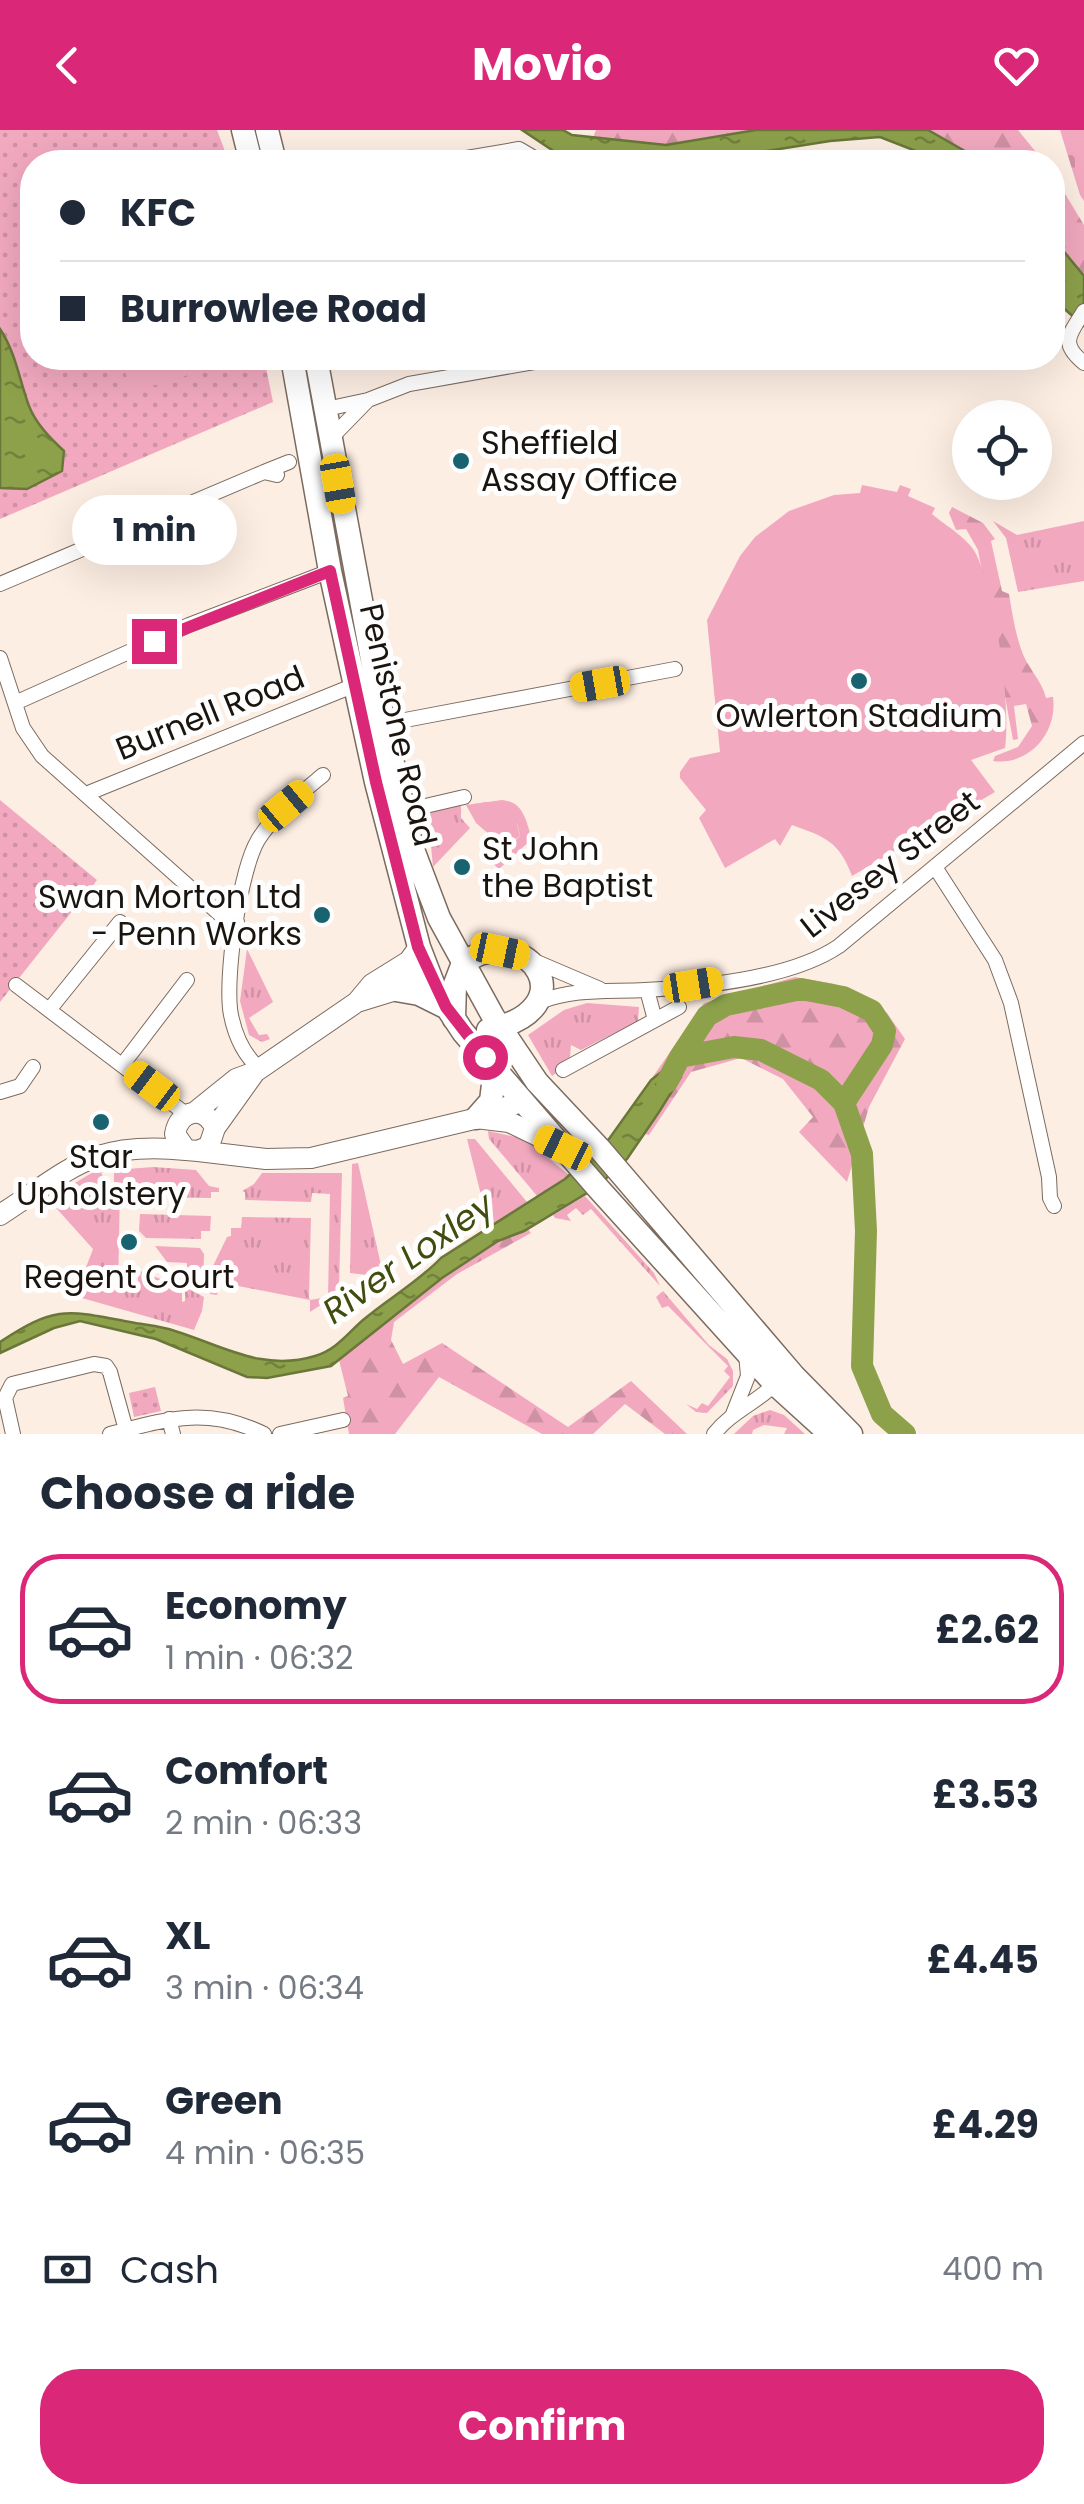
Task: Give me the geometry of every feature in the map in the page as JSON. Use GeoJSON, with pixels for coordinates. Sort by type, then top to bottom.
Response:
{"type":"FeatureCollection","features":[{"type":"Feature","properties":{"kind":"highway","name":"Penistone Road"},"geometry":{"type":"LineString","coordinates":[[294,370],[330,571],[383,812],[422,958],[454,1019],[597,1187],[754,1344],[851,1434]]}},
{"type":"Feature","properties":{"kind":"highway","name":"Penistone Road"},"geometry":{"type":"LineString","coordinates":[[318,370],[384,724],[428,895],[500,1028],[556,1104],[617,1169],[754,1344]]}},
{"type":"Feature","properties":{"kind":"highway"},"geometry":{"type":"LineString","coordinates":[[306,444],[326,409]]}},
{"type":"Feature","properties":{"kind":"highway"},"geometry":{"type":"LineString","coordinates":[[422,958],[432,948],[428,895]]}},
{"type":"Feature","properties":{"kind":"highway"},"geometry":{"type":"LineString","coordinates":[[396,990],[418,994],[454,1019],[500,1028],[524,1017],[540,1002],[543,995],[539,968],[527,958],[500,951],[485,951],[462,963],[455,984],[454,1019]]}},
{"type":"Feature","properties":{"kind":"highway"},"geometry":{"type":"LineString","coordinates":[[476,1118],[490,1101],[495,1068]]}},
{"type":"Feature","properties":{"kind":"highway"},"geometry":{"type":"LineString","coordinates":[[523,1101],[556,1104]]}},
{"type":"Feature","properties":{"kind":"highway"},"geometry":{"type":"LineString","coordinates":[[754,1344],[777,1373],[775,1384],[830,1434]]}},
{"type":"Feature","properties":{"kind":"main road"},"geometry":{"type":"LineString","coordinates":[[357,1002],[396,990],[422,958]]}},
{"type":"Feature","properties":{"kind":"main road"},"geometry":{"type":"LineString","coordinates":[[143,1146],[236,1079],[257,1070],[357,1002],[372,984],[409,961],[422,958]]}},
{"type":"Feature","properties":{"kind":"main road"},"geometry":{"type":"LineString","coordinates":[[192,1151],[209,1146],[257,1070]]}},
{"type":"Feature","properties":{"kind":"main road"},"geometry":{"type":"LineString","coordinates":[[0,1216],[87,1159],[143,1146],[266,1159],[312,1158],[476,1118],[523,1101]]}},
{"type":"Feature","properties":{"kind":"main road"},"geometry":{"type":"LineString","coordinates":[[186,1118],[208,1116],[215,1132],[238,1154]]}},
{"type":"Feature","properties":{"kind":"main road"},"geometry":{"type":"LineString","coordinates":[[186,1118],[177,1140],[192,1151]]}},
{"type":"Feature","properties":{"kind":"main road"},"geometry":{"type":"LineString","coordinates":[[476,1118],[509,1122],[563,1148]]}},
{"type":"Feature","properties":{"kind":"street"},"geometry":{"type":"LineString","coordinates":[[1084,312],[1068,341],[1070,350],[1084,363]]}},
{"type":"Feature","properties":{"kind":"street"},"geometry":{"type":"LineString","coordinates":[[326,409],[368,400],[409,384],[489,370]]}},
{"type":"Feature","properties":{"kind":"street"},"geometry":{"type":"LineString","coordinates":[[330,438],[368,400]]}},
{"type":"Feature","properties":{"kind":"street"},"geometry":{"type":"LineString","coordinates":[[0,584],[270,474],[289,462]]}},
{"type":"Feature","properties":{"kind":"street"},"geometry":{"type":"LineString","coordinates":[[15,702],[189,626],[330,571]]}},
{"type":"Feature","properties":{"kind":"street"},"geometry":{"type":"LineString","coordinates":[[0,658],[30,742],[223,917],[237,922]]}},
{"type":"Feature","properties":{"kind":"street"},"geometry":{"type":"LineString","coordinates":[[384,724],[676,670]]}},
{"type":"Feature","properties":{"kind":"street","name":"Burnell Road"},"geometry":{"type":"LineString","coordinates":[[86,794],[355,685]]}},
{"type":"Feature","properties":{"kind":"street","name":"Livesey Street"},"geometry":{"type":"LineString","coordinates":[[540,1002],[600,989],[647,990],[738,978],[814,960],[839,946],[1084,743]]}},
{"type":"Feature","properties":{"kind":"street"},"geometry":{"type":"LineString","coordinates":[[257,1070],[239,1041],[230,1012],[229,980],[237,922],[258,841],[286,806],[323,775]]}},
{"type":"Feature","properties":{"kind":"street"},"geometry":{"type":"LineString","coordinates":[[404,812],[464,796]]}},
{"type":"Feature","properties":{"kind":"street"},"geometry":{"type":"LineString","coordinates":[[935,868],[995,960],[1012,1003],[1054,1206]]}},
{"type":"Feature","properties":{"kind":"street"},"geometry":{"type":"LineString","coordinates":[[49,1010],[120,922]]}},
{"type":"Feature","properties":{"kind":"street","name":"Livesey Street"},"geometry":{"type":"LineString","coordinates":[[527,958],[600,989]]}},
{"type":"Feature","properties":{"kind":"street"},"geometry":{"type":"LineString","coordinates":[[123,1064],[187,980]]}},
{"type":"Feature","properties":{"kind":"street"},"geometry":{"type":"LineString","coordinates":[[16,985],[123,1064],[186,1118]]}},
{"type":"Feature","properties":{"kind":"street"},"geometry":{"type":"LineString","coordinates":[[647,990],[655,1020]]}},
{"type":"Feature","properties":{"kind":"street"},"geometry":{"type":"LineString","coordinates":[[563,1070],[679,1007]]}},
{"type":"Feature","properties":{"kind":"street"},"geometry":{"type":"LineString","coordinates":[[0,1092],[20,1086],[33,1067]]}},
{"type":"Feature","properties":{"kind":"street"},"geometry":{"type":"LineString","coordinates":[[733,1414],[748,1376],[754,1344]]}},
{"type":"Feature","properties":{"kind":"street"},"geometry":{"type":"LineString","coordinates":[[14,1434],[5,1398],[12,1384],[94,1364],[106,1366],[110,1372],[126,1430]]}},
{"type":"Feature","properties":{"kind":"street"},"geometry":{"type":"LineString","coordinates":[[714,1434],[733,1414],[758,1402],[775,1384]]}},
{"type":"Feature","properties":{"kind":"street"},"geometry":{"type":"LineString","coordinates":[[110,1434],[218,1417],[264,1434]]}},
{"type":"Feature","properties":{"kind":"street"},"geometry":{"type":"LineString","coordinates":[[280,1434],[343,1420]]}},
{"type":"Feature","properties":{"kind":"green space"},"geometry":{"type":"Polygon","coordinates":[[[0,130],[217,130],[224,150],[20,150],[20,370],[266,370],[273,402],[0,519],[0,130]]]}},
{"type":"Feature","properties":{"kind":"green space"},"geometry":{"type":"Polygon","coordinates":[[[596,130],[756,130],[667,145],[593,138],[596,130]]]}},
{"type":"Feature","properties":{"kind":"green space"},"geometry":{"type":"Polygon","coordinates":[[[928,130],[1018,130],[1034,150],[963,150],[928,130]]]}},
{"type":"Feature","properties":{"kind":"green space"},"geometry":{"type":"Polygon","coordinates":[[[1060,130],[1084,130],[1084,201],[1080,195],[1060,130]]]}},
{"type":"Feature","properties":{"kind":"green space"},"geometry":{"type":"Polygon","coordinates":[[[1065,194],[1084,225],[1084,276],[1065,252],[1065,194]]]}},
{"type":"Feature","properties":{"kind":"green space"},"geometry":{"type":"Polygon","coordinates":[[[125,370],[201,370],[165,384],[130,388],[125,370]]]}},
{"type":"Feature","properties":{"kind":"green space","name":"Owlerton Stadium"},"geometry":{"type":"Polygon","coordinates":[[[862,485],[897,492],[900,485],[911,489],[908,496],[935,508],[932,514],[963,538],[977,556],[996,623],[1006,729],[1005,748],[971,760],[995,792],[852,876],[842,855],[830,842],[792,825],[780,846],[775,839],[725,868],[699,818],[706,810],[680,778],[690,758],[720,752],[707,620],[740,556],[755,537],[789,511],[834,495],[860,493],[862,485]]]}},
{"type":"Feature","properties":{"kind":"green space"},"geometry":{"type":"Polygon","coordinates":[[[952,507],[983,523],[995,539],[991,541],[1002,591],[1009,594],[1021,649],[1046,698],[1053,697],[1046,734],[1029,752],[1006,761],[993,761],[995,756],[1018,747],[1032,726],[1026,704],[1014,706],[1018,739],[1013,740],[978,550],[966,529],[956,530],[949,513],[952,507]]]}},
{"type":"Feature","properties":{"kind":"green space"},"geometry":{"type":"Polygon","coordinates":[[[993,521],[1017,535],[1084,521],[1084,581],[1018,592],[1006,538],[993,521]]]}},
{"type":"Feature","properties":{"kind":"green space"},"geometry":{"type":"Polygon","coordinates":[[[0,800],[97,880],[0,1002],[0,800]]]}},
{"type":"Feature","properties":{"kind":"green space"},"geometry":{"type":"Polygon","coordinates":[[[502,800],[520,808],[532,839],[499,869],[491,862],[520,836],[514,817],[495,805],[466,805],[502,800]]]}},
{"type":"Feature","properties":{"kind":"green space"},"geometry":{"type":"Polygon","coordinates":[[[487,802],[507,807],[515,817],[520,836],[498,851],[466,805],[487,802]]]}},
{"type":"Feature","properties":{"kind":"green space"},"geometry":{"type":"Polygon","coordinates":[[[461,805],[461,818],[470,828],[433,867],[428,814],[461,805]]]}},
{"type":"Feature","properties":{"kind":"green space"},"geometry":{"type":"Polygon","coordinates":[[[247,949],[273,1002],[249,1018],[259,1035],[267,1034],[270,1039],[262,1042],[249,1035],[240,1001],[247,949]]]}},
{"type":"Feature","properties":{"kind":"green space"},"geometry":{"type":"Polygon","coordinates":[[[795,977],[835,984],[887,1013],[905,1039],[869,1107],[847,1182],[799,1132],[813,1117],[783,1079],[741,1058],[691,1072],[649,1135],[627,1130],[627,1114],[704,1003],[795,977]]]}},
{"type":"Feature","properties":{"kind":"green space"},"geometry":{"type":"Polygon","coordinates":[[[587,1003],[639,1007],[638,1021],[581,1050],[571,1045],[564,1067],[552,1076],[528,1035],[564,1010],[587,1003]]]}},
{"type":"Feature","properties":{"kind":"green space"},"geometry":{"type":"Polygon","coordinates":[[[488,1131],[525,1139],[569,1175],[538,1197],[489,1139],[488,1131]]]}},
{"type":"Feature","properties":{"kind":"green space"},"geometry":{"type":"Polygon","coordinates":[[[467,1139],[475,1139],[527,1202],[489,1227],[467,1139]]]}},
{"type":"Feature","properties":{"kind":"green space"},"geometry":{"type":"Polygon","coordinates":[[[358,1163],[381,1265],[375,1276],[350,1273],[352,1164],[358,1163]]]}},
{"type":"Feature","properties":{"kind":"green space"},"geometry":{"type":"Polygon","coordinates":[[[100,1168],[107,1191],[117,1187],[114,1170],[196,1170],[219,1192],[211,1192],[211,1198],[138,1197],[138,1187],[120,1187],[118,1291],[138,1291],[138,1270],[163,1280],[163,1286],[182,1287],[182,1302],[185,1287],[204,1297],[194,1330],[75,1296],[93,1249],[48,1199],[100,1168]]]}},
{"type":"Feature","properties":{"kind":"green space"},"geometry":{"type":"Polygon","coordinates":[[[262,1173],[342,1173],[339,1288],[333,1297],[310,1312],[310,1300],[328,1297],[330,1194],[312,1193],[311,1202],[245,1200],[242,1191],[262,1173]]]}},
{"type":"Feature","properties":{"kind":"green space"},"geometry":{"type":"Polygon","coordinates":[[[585,1196],[654,1273],[660,1286],[591,1209],[583,1215],[576,1208],[567,1215],[571,1221],[553,1215],[585,1196]]]}},
{"type":"Feature","properties":{"kind":"green space"},"geometry":{"type":"Polygon","coordinates":[[[140,1214],[211,1216],[210,1231],[201,1231],[201,1239],[146,1238],[139,1231],[140,1214]]]}},
{"type":"Feature","properties":{"kind":"green space"},"geometry":{"type":"Polygon","coordinates":[[[242,1217],[311,1218],[310,1300],[228,1284],[219,1288],[217,1295],[210,1294],[213,1266],[231,1236],[231,1228],[241,1228],[242,1217]]]}},
{"type":"Feature","properties":{"kind":"green space"},"geometry":{"type":"Polygon","coordinates":[[[528,1229],[531,1233],[457,1274],[394,1322],[391,1340],[403,1364],[442,1343],[568,1427],[631,1381],[687,1434],[665,1434],[625,1404],[593,1434],[542,1434],[439,1377],[395,1434],[349,1434],[343,1398],[348,1396],[339,1360],[442,1278],[498,1241],[528,1229]]]}},
{"type":"Feature","properties":{"kind":"green space"},"geometry":{"type":"Polygon","coordinates":[[[155,1246],[200,1248],[204,1254],[203,1293],[187,1283],[187,1263],[167,1262],[155,1246]]]}},
{"type":"Feature","properties":{"kind":"green space"},"geometry":{"type":"Polygon","coordinates":[[[663,1291],[709,1345],[727,1359],[733,1371],[733,1386],[707,1413],[696,1412],[686,1404],[697,1409],[702,1403],[708,1406],[730,1377],[724,1371],[728,1366],[668,1306],[662,1308],[656,1297],[663,1291]]]}},
{"type":"Feature","properties":{"kind":"green space"},"geometry":{"type":"Polygon","coordinates":[[[155,1387],[161,1411],[134,1417],[129,1393],[155,1387]]]}},
{"type":"Feature","properties":{"kind":"green space"},"geometry":{"type":"Polygon","coordinates":[[[770,1410],[784,1415],[805,1434],[784,1434],[787,1428],[764,1425],[752,1434],[734,1434],[753,1416],[770,1410]]]}},
{"type":"Feature","properties":{"kind":"water"},"geometry":{"type":"Polygon","coordinates":[[[522,130],[563,130],[572,135],[666,145],[756,130],[928,130],[963,150],[913,150],[880,137],[773,150],[552,150],[522,130]]]}},
{"type":"Feature","properties":{"kind":"water"},"geometry":{"type":"Polygon","coordinates":[[[1065,253],[1084,276],[1084,326],[1065,309],[1065,253]]]}},
{"type":"Feature","properties":{"kind":"water"},"geometry":{"type":"Polygon","coordinates":[[[0,329],[14,357],[32,413],[64,451],[62,471],[27,489],[0,488],[0,329]]]}},
{"type":"Feature","properties":{"kind":"water","name":"River Loxley"},"geometry":{"type":"Polygon","coordinates":[[[680,1057],[681,1077],[659,1112],[627,1159],[597,1187],[524,1231],[498,1241],[442,1278],[331,1366],[267,1378],[247,1377],[156,1339],[80,1321],[54,1328],[0,1353],[0,1342],[35,1322],[76,1313],[164,1328],[261,1359],[296,1360],[323,1353],[441,1258],[565,1179],[609,1139],[651,1080],[680,1057]]]}},
{"type":"Feature","properties":{"kind":"waterway","name":"River Loxley"},"geometry":{"type":"LineString","coordinates":[[680,1057],[707,1016],[726,1005],[801,989],[843,997],[872,1011],[885,1031],[882,1045],[844,1103]]}},
{"type":"Feature","properties":{"kind":"waterway","name":"River Loxley"},"geometry":{"type":"LineString","coordinates":[[667,1082],[680,1057],[734,1047],[761,1050],[821,1080],[844,1103],[862,1154],[866,1231],[862,1366],[882,1414],[905,1434]]}},
{"type":"Feature","properties":{"kind":"place","name":"Sheffield Assay Office"},"geometry":{"type":"Point","coordinates":[461,461]}},
{"type":"Feature","properties":{"kind":"place","name":"Owlerton Stadium"},"geometry":{"type":"Point","coordinates":[859,681]}},
{"type":"Feature","properties":{"kind":"place","name":"St John the Baptist"},"geometry":{"type":"Point","coordinates":[462,867]}},
{"type":"Feature","properties":{"kind":"place","name":"Swan Morton Ltd - Penn Works"},"geometry":{"type":"Point","coordinates":[322,915]}},
{"type":"Feature","properties":{"kind":"place","name":"Star Upholstery"},"geometry":{"type":"Point","coordinates":[101,1122]}},
{"type":"Feature","properties":{"kind":"place","name":"Regent Court"},"geometry":{"type":"Point","coordinates":[129,1242]}},
{"type":"Feature","properties":{"kind":"route"},"geometry":{"type":"LineString","coordinates":[[154,641],[330,571],[376,782],[418,947],[446,1007],[485,1057]]}}]}
